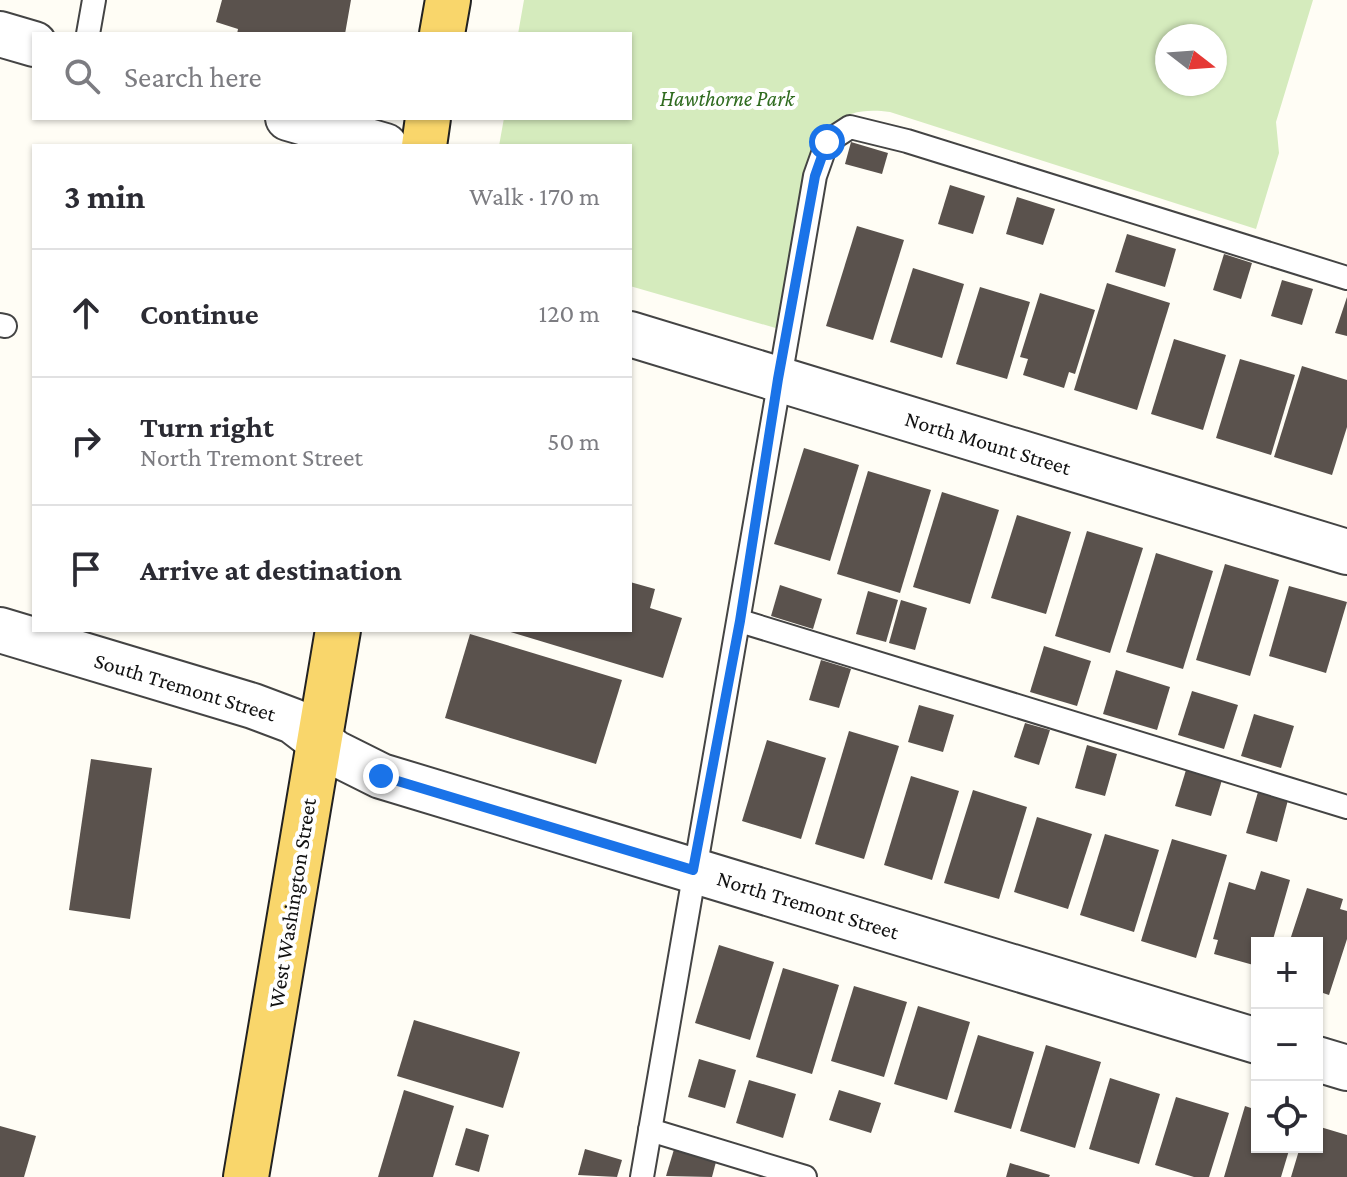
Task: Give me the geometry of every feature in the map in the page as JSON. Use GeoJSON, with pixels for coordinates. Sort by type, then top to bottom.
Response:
{"type":"FeatureCollection","features":[{"type":"Feature","properties":{"kind":"main road"},"geometry":{"type":"LineString","coordinates":[[442,32],[448,0]]}},
{"type":"Feature","properties":{"kind":"main road"},"geometry":{"type":"LineString","coordinates":[[424,144],[428,120]]}},
{"type":"Feature","properties":{"kind":"main road","name":"West Washington Street"},"geometry":{"type":"LineString","coordinates":[[246,1177],[338,632]]}},
{"type":"Feature","properties":{"kind":"street"},"geometry":{"type":"LineString","coordinates":[[0,34],[32,43]]}},
{"type":"Feature","properties":{"kind":"street"},"geometry":{"type":"LineString","coordinates":[[295,120],[378,144]]}},
{"type":"Feature","properties":{"kind":"street","name":"North Mount Street"},"geometry":{"type":"LineString","coordinates":[[632,335],[1347,552]]}},
{"type":"Feature","properties":{"kind":"street","name":"South Tremont Street"},"geometry":{"type":"LineString","coordinates":[[0,630],[253,706],[293,721],[319,742]]}},
{"type":"Feature","properties":{"kind":"street","name":"North Tremont Street"},"geometry":{"type":"LineString","coordinates":[[319,742],[381,776],[1251,1039]]}},
{"type":"Feature","properties":{"kind":"street"},"geometry":{"type":"LineString","coordinates":[[1323,1061],[1347,1068]]}},
{"type":"Feature","properties":{"kind":"lane"},"geometry":{"type":"LineString","coordinates":[[88,32],[94,0]]}},
{"type":"Feature","properties":{"kind":"lane"},"geometry":{"type":"LineString","coordinates":[[642,1177],[693,870],[740,621],[778,379],[815,176],[827,142],[850,127],[907,141],[1347,278]]}},
{"type":"Feature","properties":{"kind":"lane"},"geometry":{"type":"LineString","coordinates":[[740,621],[1347,807]]}},
{"type":"Feature","properties":{"kind":"lane"},"geometry":{"type":"LineString","coordinates":[[650,1130],[805,1177]]}},
{"type":"Feature","properties":{"kind":"green space","name":"Hawthorne Park"},"geometry":{"type":"Polygon","coordinates":[[[524,0],[1313,0],[1276,122],[1279,153],[1256,229],[890,112],[862,111],[830,125],[810,159],[779,329],[632,287],[632,144],[499,144],[504,120],[632,120],[632,32],[518,32],[524,0]]]}},
{"type":"Feature","properties":{"kind":"building"},"geometry":{"type":"Polygon","coordinates":[[[222,0],[351,0],[345,32],[237,32],[238,29],[216,22],[222,0]]]}},
{"type":"Feature","properties":{"kind":"building"},"geometry":{"type":"Polygon","coordinates":[[[851,142],[888,153],[882,174],[845,164],[851,142]]]}},
{"type":"Feature","properties":{"kind":"building"},"geometry":{"type":"Polygon","coordinates":[[[950,185],[985,196],[973,234],[938,224],[950,185]]]}},
{"type":"Feature","properties":{"kind":"building"},"geometry":{"type":"Polygon","coordinates":[[[1017,197],[1055,209],[1043,245],[1006,234],[1017,197]]]}},
{"type":"Feature","properties":{"kind":"building"},"geometry":{"type":"Polygon","coordinates":[[[857,226],[904,240],[873,340],[826,326],[857,226]]]}},
{"type":"Feature","properties":{"kind":"building"},"geometry":{"type":"Polygon","coordinates":[[[1127,234],[1176,249],[1165,287],[1115,272],[1127,234]]]}},
{"type":"Feature","properties":{"kind":"building"},"geometry":{"type":"Polygon","coordinates":[[[1224,254],[1252,263],[1241,299],[1213,290],[1224,254]]]}},
{"type":"Feature","properties":{"kind":"building"},"geometry":{"type":"Polygon","coordinates":[[[913,268],[964,284],[942,358],[890,342],[913,268]]]}},
{"type":"Feature","properties":{"kind":"building"},"geometry":{"type":"Polygon","coordinates":[[[1282,280],[1313,289],[1302,325],[1271,316],[1282,280]]]}},
{"type":"Feature","properties":{"kind":"building"},"geometry":{"type":"Polygon","coordinates":[[[1107,283],[1170,303],[1137,410],[1074,390],[1107,283]]]}},
{"type":"Feature","properties":{"kind":"building"},"geometry":{"type":"Polygon","coordinates":[[[980,287],[1030,302],[1007,379],[956,364],[980,287]]]}},
{"type":"Feature","properties":{"kind":"building"},"geometry":{"type":"Polygon","coordinates":[[[1040,293],[1095,310],[1075,374],[1069,372],[1064,388],[1023,375],[1028,359],[1020,357],[1040,293]]]}},
{"type":"Feature","properties":{"kind":"building"},"geometry":{"type":"Polygon","coordinates":[[[1347,297],[1347,336],[1335,333],[1347,297]]]}},
{"type":"Feature","properties":{"kind":"building"},"geometry":{"type":"Polygon","coordinates":[[[1174,339],[1226,355],[1203,430],[1151,414],[1174,339]]]}},
{"type":"Feature","properties":{"kind":"building"},"geometry":{"type":"Polygon","coordinates":[[[1240,359],[1295,375],[1271,455],[1216,438],[1240,359]]]}},
{"type":"Feature","properties":{"kind":"building"},"geometry":{"type":"Polygon","coordinates":[[[1302,366],[1347,380],[1347,427],[1332,475],[1274,457],[1302,366]]]}},
{"type":"Feature","properties":{"kind":"building"},"geometry":{"type":"Polygon","coordinates":[[[804,448],[859,465],[830,561],[774,544],[804,448]]]}},
{"type":"Feature","properties":{"kind":"building"},"geometry":{"type":"Polygon","coordinates":[[[868,471],[931,490],[900,593],[837,574],[868,471]]]}},
{"type":"Feature","properties":{"kind":"building"},"geometry":{"type":"Polygon","coordinates":[[[942,492],[999,510],[970,604],[913,587],[942,492]]]}},
{"type":"Feature","properties":{"kind":"building"},"geometry":{"type":"Polygon","coordinates":[[[1017,515],[1071,532],[1046,614],[991,598],[1017,515]]]}},
{"type":"Feature","properties":{"kind":"building"},"geometry":{"type":"Polygon","coordinates":[[[1087,531],[1143,548],[1110,653],[1055,636],[1087,531]]]}},
{"type":"Feature","properties":{"kind":"building"},"geometry":{"type":"Polygon","coordinates":[[[1156,553],[1213,571],[1183,669],[1126,652],[1156,553]]]}},
{"type":"Feature","properties":{"kind":"building"},"geometry":{"type":"Polygon","coordinates":[[[1225,564],[1279,580],[1250,676],[1196,660],[1225,564]]]}},
{"type":"Feature","properties":{"kind":"building"},"geometry":{"type":"Polygon","coordinates":[[[632,583],[655,589],[650,608],[682,618],[663,678],[510,632],[632,632],[632,583]]]}},
{"type":"Feature","properties":{"kind":"building"},"geometry":{"type":"Polygon","coordinates":[[[780,585],[822,599],[813,629],[771,616],[780,585]]]}},
{"type":"Feature","properties":{"kind":"building"},"geometry":{"type":"Polygon","coordinates":[[[1289,586],[1347,602],[1326,673],[1269,656],[1289,586]]]}},
{"type":"Feature","properties":{"kind":"building"},"geometry":{"type":"Polygon","coordinates":[[[868,591],[898,600],[886,642],[856,634],[868,591]]]}},
{"type":"Feature","properties":{"kind":"building"},"geometry":{"type":"Polygon","coordinates":[[[901,600],[927,608],[915,650],[889,643],[901,600]]]}},
{"type":"Feature","properties":{"kind":"building"},"geometry":{"type":"Polygon","coordinates":[[[470,634],[622,680],[596,764],[445,718],[470,634]]]}},
{"type":"Feature","properties":{"kind":"building"},"geometry":{"type":"Polygon","coordinates":[[[1044,646],[1091,661],[1077,706],[1030,692],[1044,646]]]}},
{"type":"Feature","properties":{"kind":"building"},"geometry":{"type":"Polygon","coordinates":[[[821,660],[851,669],[839,708],[809,700],[821,660]]]}},
{"type":"Feature","properties":{"kind":"building"},"geometry":{"type":"Polygon","coordinates":[[[1116,670],[1170,687],[1157,730],[1103,714],[1116,670]]]}},
{"type":"Feature","properties":{"kind":"building"},"geometry":{"type":"Polygon","coordinates":[[[1192,691],[1238,705],[1224,749],[1178,735],[1192,691]]]}},
{"type":"Feature","properties":{"kind":"building"},"geometry":{"type":"Polygon","coordinates":[[[919,705],[954,715],[943,752],[908,742],[919,705]]]}},
{"type":"Feature","properties":{"kind":"building"},"geometry":{"type":"Polygon","coordinates":[[[1254,714],[1294,726],[1281,768],[1241,756],[1254,714]]]}},
{"type":"Feature","properties":{"kind":"building"},"geometry":{"type":"Polygon","coordinates":[[[1025,723],[1050,730],[1039,765],[1014,757],[1025,723]]]}},
{"type":"Feature","properties":{"kind":"building"},"geometry":{"type":"Polygon","coordinates":[[[849,731],[899,746],[864,859],[815,844],[849,731]]]}},
{"type":"Feature","properties":{"kind":"building"},"geometry":{"type":"Polygon","coordinates":[[[767,740],[826,758],[801,839],[742,821],[767,740]]]}},
{"type":"Feature","properties":{"kind":"building"},"geometry":{"type":"Polygon","coordinates":[[[1087,745],[1117,754],[1105,796],[1075,788],[1087,745]]]}},
{"type":"Feature","properties":{"kind":"building"},"geometry":{"type":"Polygon","coordinates":[[[91,759],[152,768],[130,919],[69,910],[91,759]]]}},
{"type":"Feature","properties":{"kind":"building"},"geometry":{"type":"Polygon","coordinates":[[[1186,770],[1222,780],[1211,816],[1175,806],[1186,770]]]}},
{"type":"Feature","properties":{"kind":"building"},"geometry":{"type":"Polygon","coordinates":[[[911,776],[959,791],[932,880],[884,865],[911,776]]]}},
{"type":"Feature","properties":{"kind":"building"},"geometry":{"type":"Polygon","coordinates":[[[973,790],[1027,807],[999,899],[944,883],[973,790]]]}},
{"type":"Feature","properties":{"kind":"building"},"geometry":{"type":"Polygon","coordinates":[[[1258,792],[1288,800],[1277,842],[1246,833],[1258,792]]]}},
{"type":"Feature","properties":{"kind":"building"},"geometry":{"type":"Polygon","coordinates":[[[1037,817],[1092,834],[1068,909],[1014,892],[1037,817]]]}},
{"type":"Feature","properties":{"kind":"building"},"geometry":{"type":"Polygon","coordinates":[[[1105,834],[1159,850],[1134,932],[1080,915],[1105,834]]]}},
{"type":"Feature","properties":{"kind":"building"},"geometry":{"type":"Polygon","coordinates":[[[1172,839],[1227,855],[1196,958],[1141,941],[1172,839]]]}},
{"type":"Feature","properties":{"kind":"building"},"geometry":{"type":"Polygon","coordinates":[[[1261,871],[1290,880],[1274,937],[1251,937],[1251,964],[1214,954],[1218,940],[1213,939],[1229,882],[1255,890],[1261,871]]]}},
{"type":"Feature","properties":{"kind":"building"},"geometry":{"type":"Polygon","coordinates":[[[1307,888],[1343,899],[1340,909],[1347,911],[1347,939],[1329,995],[1323,993],[1323,937],[1291,937],[1307,888]]]}},
{"type":"Feature","properties":{"kind":"building"},"geometry":{"type":"Polygon","coordinates":[[[719,945],[774,962],[750,1040],[695,1023],[719,945]]]}},
{"type":"Feature","properties":{"kind":"building"},"geometry":{"type":"Polygon","coordinates":[[[783,968],[839,985],[812,1074],[756,1057],[783,968]]]}},
{"type":"Feature","properties":{"kind":"building"},"geometry":{"type":"Polygon","coordinates":[[[854,986],[907,1002],[884,1077],[831,1061],[854,986]]]}},
{"type":"Feature","properties":{"kind":"building"},"geometry":{"type":"Polygon","coordinates":[[[918,1006],[970,1022],[947,1100],[894,1084],[918,1006]]]}},
{"type":"Feature","properties":{"kind":"building"},"geometry":{"type":"Polygon","coordinates":[[[414,1020],[520,1052],[503,1108],[397,1076],[414,1020]]]}},
{"type":"Feature","properties":{"kind":"building"},"geometry":{"type":"Polygon","coordinates":[[[978,1035],[1034,1052],[1011,1129],[954,1112],[978,1035]]]}},
{"type":"Feature","properties":{"kind":"building"},"geometry":{"type":"Polygon","coordinates":[[[1046,1045],[1101,1062],[1075,1148],[1020,1131],[1046,1045]]]}},
{"type":"Feature","properties":{"kind":"building"},"geometry":{"type":"Polygon","coordinates":[[[699,1059],[736,1070],[725,1108],[688,1097],[699,1059]]]}},
{"type":"Feature","properties":{"kind":"building"},"geometry":{"type":"Polygon","coordinates":[[[1110,1078],[1160,1094],[1139,1164],[1089,1149],[1110,1078]]]}},
{"type":"Feature","properties":{"kind":"building"},"geometry":{"type":"Polygon","coordinates":[[[749,1080],[796,1094],[783,1138],[736,1123],[749,1080]]]}},
{"type":"Feature","properties":{"kind":"building"},"geometry":{"type":"Polygon","coordinates":[[[404,1090],[454,1106],[433,1177],[378,1177],[404,1090]]]}},
{"type":"Feature","properties":{"kind":"building"},"geometry":{"type":"Polygon","coordinates":[[[839,1090],[881,1103],[871,1133],[829,1120],[839,1090]]]}},
{"type":"Feature","properties":{"kind":"building"},"geometry":{"type":"Polygon","coordinates":[[[1176,1097],[1229,1113],[1209,1177],[1194,1177],[1155,1165],[1176,1097]]]}},
{"type":"Feature","properties":{"kind":"building"},"geometry":{"type":"Polygon","coordinates":[[[1245,1106],[1251,1108],[1251,1153],[1288,1153],[1281,1177],[1224,1177],[1245,1106]]]}},
{"type":"Feature","properties":{"kind":"building"},"geometry":{"type":"Polygon","coordinates":[[[0,1126],[36,1136],[24,1177],[0,1177],[0,1126]]]}},
{"type":"Feature","properties":{"kind":"building"},"geometry":{"type":"Polygon","coordinates":[[[466,1128],[489,1135],[479,1172],[455,1165],[466,1128]]]}},
{"type":"Feature","properties":{"kind":"building"},"geometry":{"type":"Polygon","coordinates":[[[1323,1128],[1347,1135],[1347,1177],[1291,1177],[1298,1153],[1323,1153],[1323,1128]]]}},
{"type":"Feature","properties":{"kind":"building"},"geometry":{"type":"Polygon","coordinates":[[[675,1146],[717,1158],[712,1177],[666,1176],[675,1146]]]}},
{"type":"Feature","properties":{"kind":"building"},"geometry":{"type":"Polygon","coordinates":[[[585,1149],[622,1160],[617,1177],[578,1175],[585,1149]]]}},
{"type":"Feature","properties":{"kind":"building"},"geometry":{"type":"Polygon","coordinates":[[[1010,1163],[1050,1175],[1006,1177],[1010,1163]]]}},
{"type":"Feature","properties":{"kind":"route"},"geometry":{"type":"LineString","coordinates":[[381,776],[693,870],[740,621],[778,379],[815,176],[827,142]]}}]}
